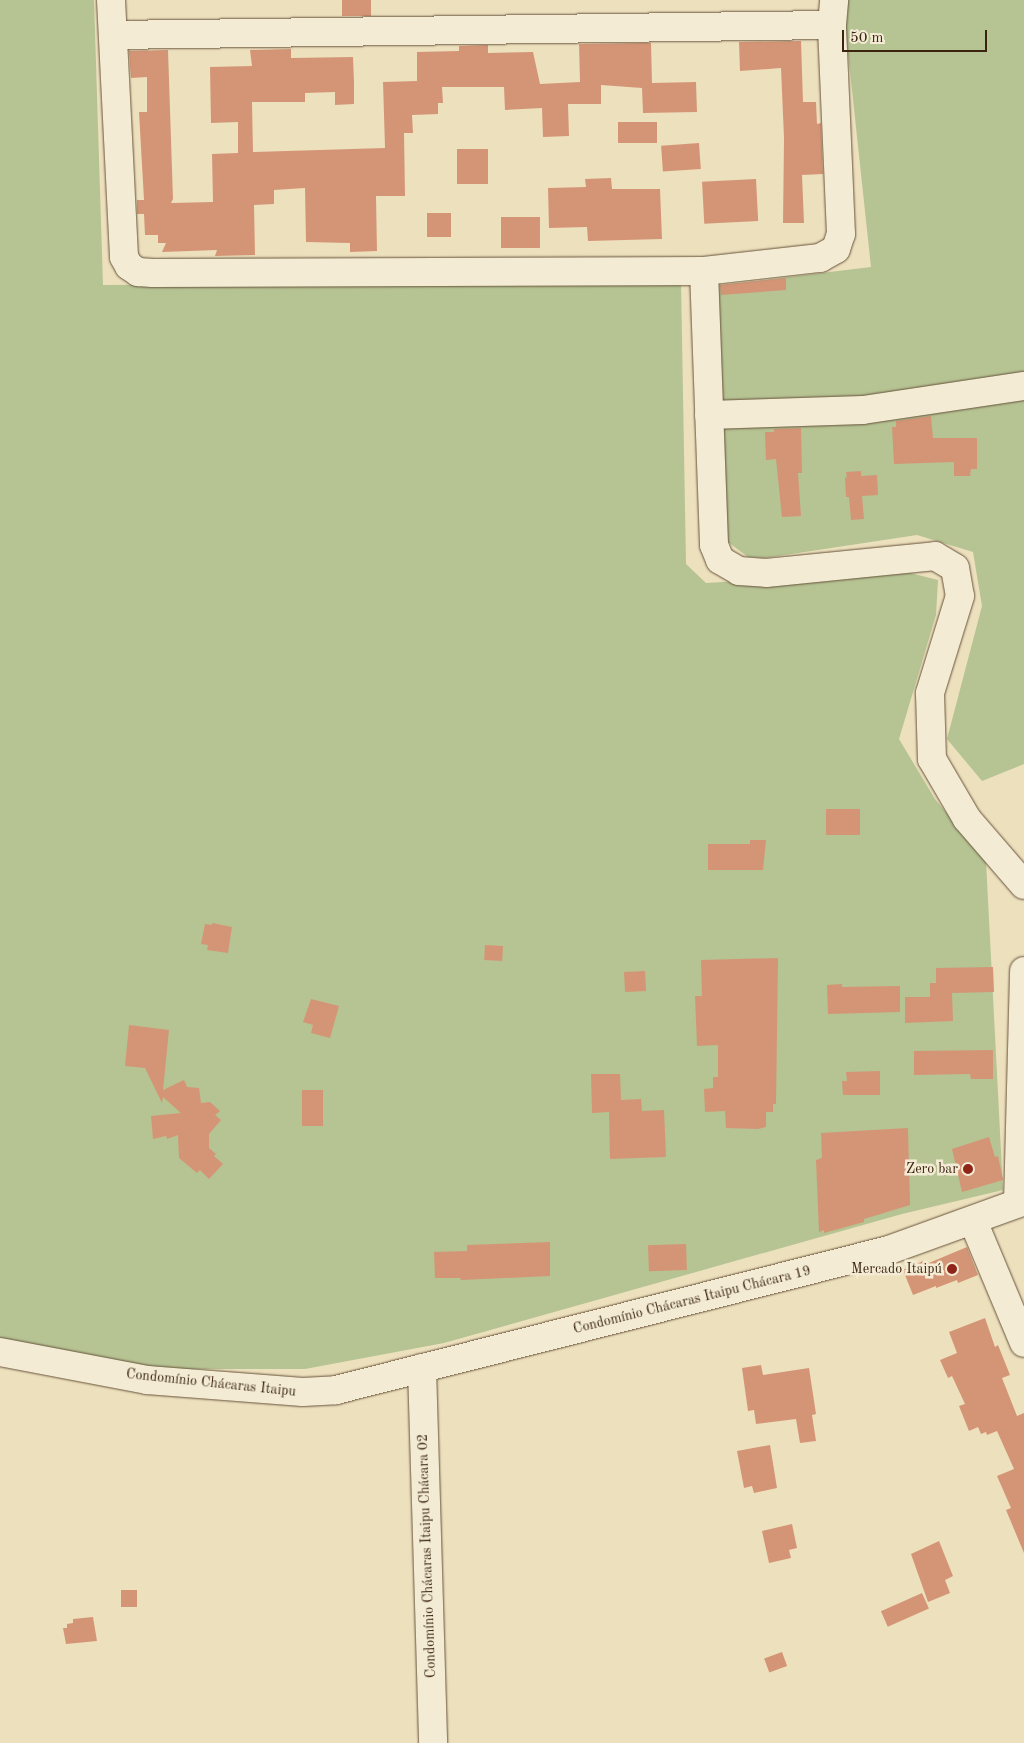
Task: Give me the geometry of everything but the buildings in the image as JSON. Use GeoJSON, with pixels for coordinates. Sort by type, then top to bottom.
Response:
{"type":"FeatureCollection","features":[{"type":"Feature","properties":{"kind":"street"},"geometry":{"type":"LineString","coordinates":[[111,0],[124,257],[129,266],[138,272],[704,270],[820,258],[836,249],[841,234],[833,12],[113,35]]}},
{"type":"Feature","properties":{"kind":"street"},"geometry":{"type":"LineString","coordinates":[[704,270],[714,545],[720,560],[739,570],[766,572],[935,556],[955,568],[960,596],[930,693],[932,759],[967,819],[1024,885]]}},
{"type":"Feature","properties":{"kind":"street"},"geometry":{"type":"LineString","coordinates":[[709,415],[863,410],[1024,386]]}},
{"type":"Feature","properties":{"kind":"street"},"geometry":{"type":"LineString","coordinates":[[1021,1202],[1024,971]]}},
{"type":"Feature","properties":{"kind":"street","name":"Condomínio Chácaras Itaipu Chácara 19"},"geometry":{"type":"LineString","coordinates":[[422,1368],[889,1250],[1021,1202]]}},
{"type":"Feature","properties":{"kind":"street"},"geometry":{"type":"LineString","coordinates":[[966,1223],[1024,1343]]}},
{"type":"Feature","properties":{"kind":"street","name":"Condomínio Chácaras Itaipu"},"geometry":{"type":"LineString","coordinates":[[0,1352],[147,1380],[303,1392],[336,1390],[422,1368]]}},
{"type":"Feature","properties":{"kind":"street","name":"Condomínio Chácaras Itaipu Chácara 02"},"geometry":{"type":"LineString","coordinates":[[422,1368],[433,1743]]}},
{"type":"Feature","properties":{"kind":"green space"},"geometry":{"type":"Polygon","coordinates":[[[0,0],[94,0],[103,285],[681,281],[686,564],[706,583],[902,571],[938,580],[936,615],[899,739],[935,799],[986,861],[1003,1190],[902,1214],[444,1343],[305,1369],[161,1369],[0,1339],[0,0]]]}},
{"type":"Feature","properties":{"kind":"green space"},"geometry":{"type":"Polygon","coordinates":[[[847,0],[1024,0],[1024,764],[982,781],[947,739],[982,606],[973,552],[917,535],[765,558],[748,557],[720,536],[714,286],[871,267],[845,25],[847,0]]]}},
{"type":"Feature","properties":{"kind":"place","name":"Zero bar"},"geometry":{"type":"Point","coordinates":[968,1169]}},
{"type":"Feature","properties":{"kind":"place","name":"Mercado Itaipú"},"geometry":{"type":"Point","coordinates":[952,1269]}}]}
